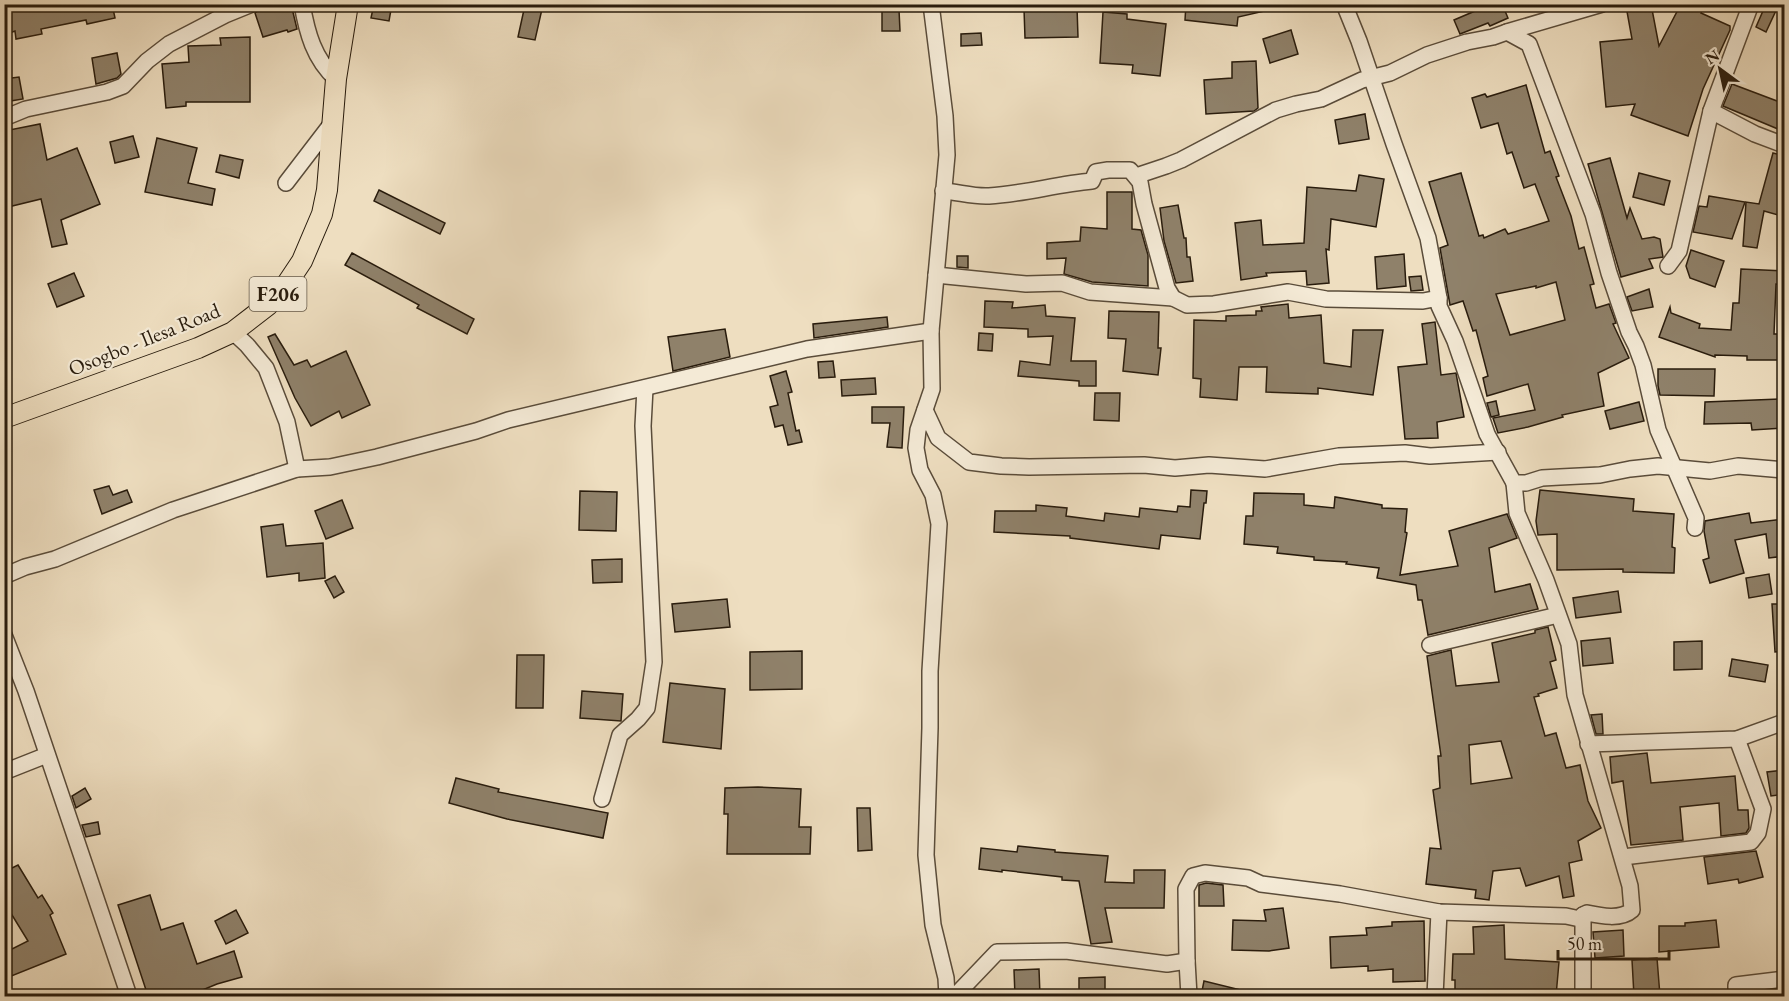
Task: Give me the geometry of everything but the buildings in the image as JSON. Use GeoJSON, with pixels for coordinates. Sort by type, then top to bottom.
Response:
{"type":"FeatureCollection","features":[{"type":"Feature","properties":{"kind":"main road","name":"Osogbo - Ilesa Road"},"geometry":{"type":"LineString","coordinates":[[4,418],[198,348],[233,332],[268,305],[286,285],[302,261],[322,214],[327,190],[336,79],[348,4]]}},
{"type":"Feature","properties":{"kind":"street"},"geometry":{"type":"LineString","coordinates":[[4,118],[26,109],[107,92],[123,86],[147,61],[169,44],[225,15],[252,4]]}},
{"type":"Feature","properties":{"kind":"street"},"geometry":{"type":"LineString","coordinates":[[302,4],[314,50],[324,68],[336,79]]}},
{"type":"Feature","properties":{"kind":"street"},"geometry":{"type":"LineString","coordinates":[[931,4],[945,116],[947,155],[931,331],[932,389],[918,430],[917,458],[933,495],[939,524],[930,670],[926,855],[933,924],[946,978],[947,996]]}},
{"type":"Feature","properties":{"kind":"street"},"geometry":{"type":"LineString","coordinates":[[1189,996],[1185,889],[1193,876],[1205,873],[1248,878],[1261,884],[1340,894],[1439,912],[1566,915],[1580,919],[1587,913],[1609,916],[1626,915],[1632,910],[1630,886],[1623,857],[1575,695],[1569,644],[1546,580],[1517,513],[1514,483],[1487,434],[1455,341],[1439,306],[1428,238],[1344,4]]}},
{"type":"Feature","properties":{"kind":"street"},"geometry":{"type":"LineString","coordinates":[[1136,176],[1181,160],[1268,113],[1321,99],[1362,80],[1390,74],[1427,55],[1602,4]]}},
{"type":"Feature","properties":{"kind":"street"},"geometry":{"type":"LineString","coordinates":[[1668,266],[1679,251],[1711,111],[1751,4]]}},
{"type":"Feature","properties":{"kind":"street"},"geometry":{"type":"LineString","coordinates":[[1507,32],[1529,44],[1555,116],[1572,154],[1593,214],[1609,273],[1642,365],[1658,430],[1696,518],[1695,528]]}},
{"type":"Feature","properties":{"kind":"street"},"geometry":{"type":"LineString","coordinates":[[1711,111],[1755,134],[1785,145]]}},
{"type":"Feature","properties":{"kind":"street"},"geometry":{"type":"LineString","coordinates":[[286,183],[332,123]]}},
{"type":"Feature","properties":{"kind":"street"},"geometry":{"type":"LineString","coordinates":[[943,191],[987,196],[1028,192],[1092,181],[1096,172],[1130,170],[1140,182],[1167,288],[1173,298]]}},
{"type":"Feature","properties":{"kind":"street"},"geometry":{"type":"LineString","coordinates":[[936,275],[1026,284],[1062,283],[1090,292],[1173,298],[1187,304],[1214,304],[1288,292],[1326,299],[1423,301],[1439,298]]}},
{"type":"Feature","properties":{"kind":"street"},"geometry":{"type":"LineString","coordinates":[[4,576],[25,567],[55,559],[172,510],[297,469],[330,467],[377,457],[476,431],[508,420],[807,349],[931,331]]}},
{"type":"Feature","properties":{"kind":"street"},"geometry":{"type":"LineString","coordinates":[[233,332],[248,345],[266,368],[287,422],[297,469]]}},
{"type":"Feature","properties":{"kind":"street"},"geometry":{"type":"LineString","coordinates":[[602,800],[620,735],[638,719],[646,708],[654,662],[643,426],[645,388]]}},
{"type":"Feature","properties":{"kind":"street"},"geometry":{"type":"LineString","coordinates":[[925,410],[938,438],[969,462],[1001,465],[1029,467],[1144,465],[1175,468],[1209,465],[1265,469],[1339,456],[1405,453],[1430,456],[1498,452]]}},
{"type":"Feature","properties":{"kind":"street"},"geometry":{"type":"LineString","coordinates":[[1514,483],[1600,475],[1658,466],[1710,471],[1738,466],[1785,470]]}},
{"type":"Feature","properties":{"kind":"street"},"geometry":{"type":"LineString","coordinates":[[1430,645],[1558,615]]}},
{"type":"Feature","properties":{"kind":"street"},"geometry":{"type":"LineString","coordinates":[[4,635],[26,691],[129,996]]}},
{"type":"Feature","properties":{"kind":"street"},"geometry":{"type":"LineString","coordinates":[[1588,744],[1737,739],[1785,722]]}},
{"type":"Feature","properties":{"kind":"street"},"geometry":{"type":"LineString","coordinates":[[1623,857],[1751,842],[1758,833],[1763,809],[1737,739]]}},
{"type":"Feature","properties":{"kind":"street"},"geometry":{"type":"LineString","coordinates":[[4,772],[47,755]]}},
{"type":"Feature","properties":{"kind":"street"},"geometry":{"type":"LineString","coordinates":[[1435,996],[1439,912]]}},
{"type":"Feature","properties":{"kind":"street"},"geometry":{"type":"LineString","coordinates":[[1583,915],[1583,996]]}},
{"type":"Feature","properties":{"kind":"street"},"geometry":{"type":"LineString","coordinates":[[955,996],[997,952],[1065,951],[1167,964],[1187,961]]}},
{"type":"Feature","properties":{"kind":"street"},"geometry":{"type":"LineString","coordinates":[[1736,996],[1736,985],[1785,979]]}}]}
